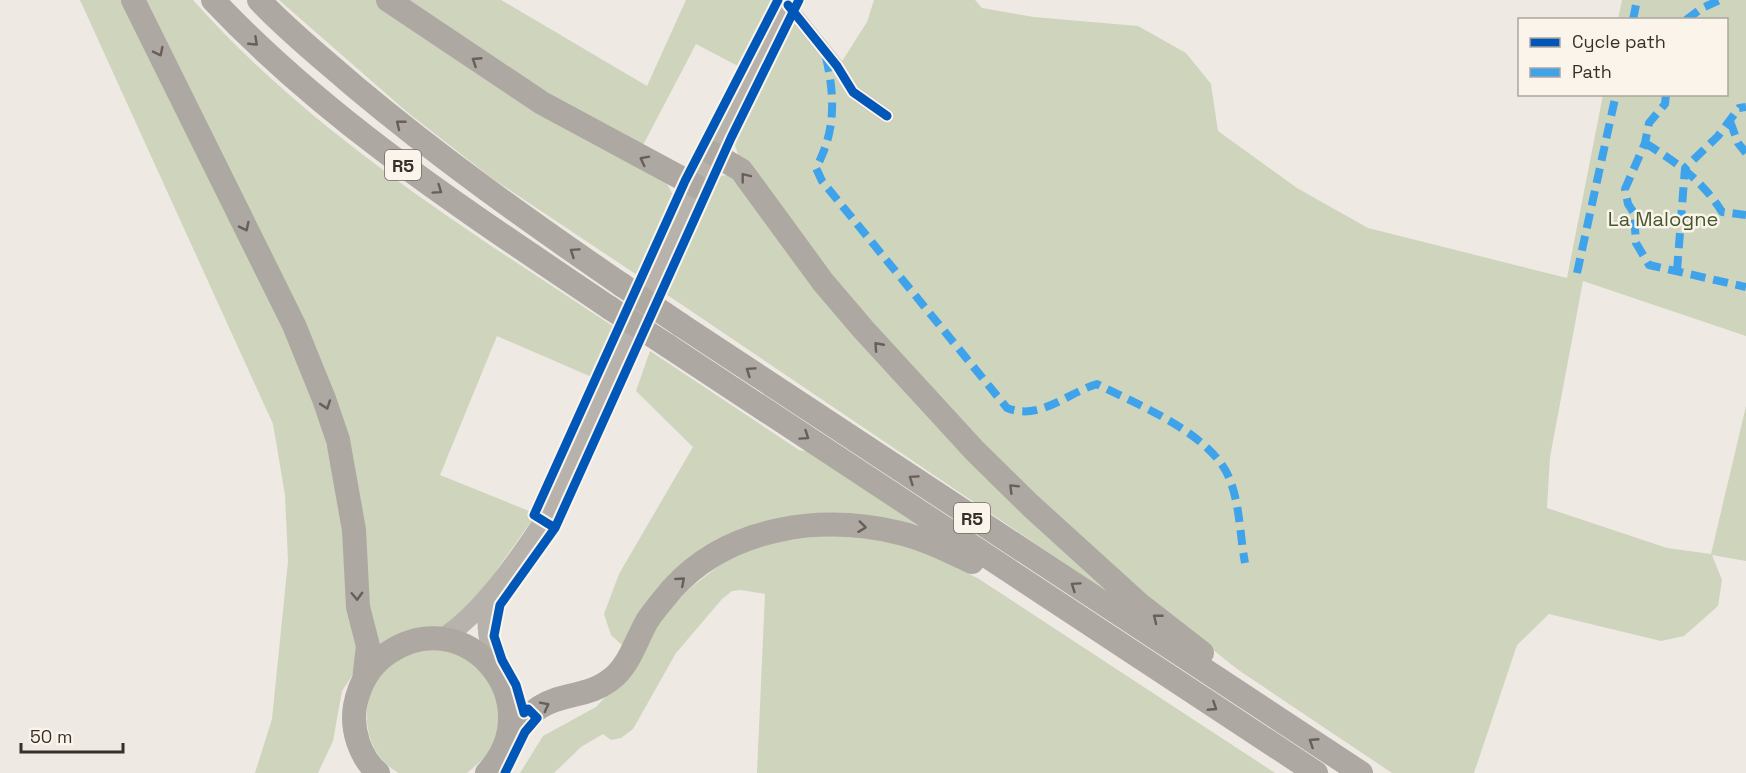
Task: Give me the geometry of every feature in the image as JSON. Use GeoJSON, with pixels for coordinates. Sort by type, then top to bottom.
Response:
{"type":"FeatureCollection","features":[{"type":"Feature","properties":{"kind":"highway"},"geometry":{"type":"LineString","coordinates":[[133,0],[294,326],[338,440],[354,530],[358,607],[368,646],[364,680],[354,710],[358,742],[357,773]]}},
{"type":"Feature","properties":{"kind":"highway","name":"R5"},"geometry":{"type":"LineString","coordinates":[[213,0],[293,78],[410,171],[610,308],[1316,773]]}},
{"type":"Feature","properties":{"kind":"highway","name":"R5"},"geometry":{"type":"LineString","coordinates":[[259,0],[316,54],[487,192],[681,325],[1361,773]]}},
{"type":"Feature","properties":{"kind":"highway"},"geometry":{"type":"LineString","coordinates":[[388,0],[542,103],[696,186]]}},
{"type":"Feature","properties":{"kind":"highway"},"geometry":{"type":"LineString","coordinates":[[712,153],[741,170],[856,322],[975,451],[1030,505],[1139,603],[1246,687],[1264,711]]}},
{"type":"Feature","properties":{"kind":"highway"},"geometry":{"type":"LineString","coordinates":[[487,773],[528,717],[542,706],[586,694],[604,685],[618,673],[648,619],[674,587],[702,563],[735,544],[767,532],[796,526],[830,524],[863,526],[901,533],[938,546],[980,566],[1018,577]]}},
{"type":"Feature","properties":{"kind":"highway"},"geometry":{"type":"LineString","coordinates":[[364,680],[372,667],[396,648],[411,642],[441,639],[455,642],[475,651],[500,677],[507,693],[511,712],[510,730],[505,748]]}},
{"type":"Feature","properties":{"kind":"highway"},"geometry":{"type":"LineString","coordinates":[[358,742],[365,757],[378,773]]}},
{"type":"Feature","properties":{"kind":"main road"},"geometry":{"type":"LineString","coordinates":[[441,639],[470,619],[547,516],[696,186],[790,2]]}},
{"type":"Feature","properties":{"kind":"main road"},"geometry":{"type":"LineString","coordinates":[[491,593],[488,608],[488,643],[500,677]]}},
{"type":"Feature","properties":{"kind":"street"},"geometry":{"type":"LineString","coordinates":[[790,2],[837,66],[853,92],[887,116]]}},
{"type":"Feature","properties":{"kind":"green space"},"geometry":{"type":"Polygon","coordinates":[[[80,0],[122,0],[291,342],[324,433],[344,522],[358,658],[352,676],[342,691],[333,741],[318,773],[255,773],[272,719],[288,561],[285,495],[273,424],[80,0]]]}},
{"type":"Feature","properties":{"kind":"green space"},"geometry":{"type":"Polygon","coordinates":[[[142,0],[193,0],[239,49],[339,137],[447,216],[614,327],[594,378],[497,336],[440,475],[534,513],[530,517],[532,520],[460,622],[377,651],[367,614],[357,488],[142,0]]]}},
{"type":"Feature","properties":{"kind":"green space"},"geometry":{"type":"Polygon","coordinates":[[[279,0],[376,0],[448,51],[665,180],[675,199],[637,275],[493,179],[407,112],[279,0]]]}},
{"type":"Feature","properties":{"kind":"green space"},"geometry":{"type":"Polygon","coordinates":[[[408,0],[501,0],[647,86],[686,0],[782,0],[753,74],[696,44],[641,149],[568,106],[408,0]]]}},
{"type":"Feature","properties":{"kind":"green space","name":"La Malogne"},"geometry":{"type":"Polygon","coordinates":[[[874,0],[975,0],[982,8],[1034,17],[1138,26],[1186,53],[1211,84],[1218,131],[1297,188],[1368,228],[1567,278],[1603,96],[1728,96],[1728,18],[1618,18],[1622,0],[1746,0],[1746,336],[1583,281],[1550,457],[1547,508],[1667,548],[1711,554],[1746,406],[1746,561],[1712,555],[1722,580],[1718,606],[1684,636],[1661,641],[1549,614],[1517,645],[1474,773],[1392,773],[1237,669],[1101,560],[979,440],[897,354],[758,183],[738,154],[733,140],[791,19],[837,69],[867,22],[874,0]]]}},
{"type":"Feature","properties":{"kind":"green space"},"geometry":{"type":"Polygon","coordinates":[[[729,175],[1138,613],[663,292],[718,176],[729,175]]]}},
{"type":"Feature","properties":{"kind":"green space"},"geometry":{"type":"Polygon","coordinates":[[[650,351],[799,450],[811,452],[921,525],[919,533],[752,532],[623,646],[611,635],[604,614],[619,574],[693,447],[636,391],[650,351]]]}},
{"type":"Feature","properties":{"kind":"green space"},"geometry":{"type":"Polygon","coordinates":[[[839,534],[884,539],[934,556],[979,579],[1275,773],[757,773],[765,594],[741,590],[732,591],[722,599],[676,653],[633,729],[621,738],[611,740],[603,734],[581,747],[554,773],[520,773],[543,736],[596,707],[632,668],[667,611],[689,589],[720,565],[743,551],[766,543],[839,534]]]}},
{"type":"Feature","properties":{"kind":"green space"},"geometry":{"type":"Polygon","coordinates":[[[426,648],[449,649],[471,659],[498,693],[498,735],[489,754],[467,773],[399,773],[377,753],[371,739],[367,725],[367,710],[376,681],[394,661],[426,648]]]}},
{"type":"Feature","properties":{"kind":"marked path"},"geometry":{"type":"LineString","coordinates":[[1633,18],[1637,0]]}},
{"type":"Feature","properties":{"kind":"marked path"},"geometry":{"type":"LineString","coordinates":[[1689,18],[1702,8],[1720,0]]}},
{"type":"Feature","properties":{"kind":"marked path"},"geometry":{"type":"LineString","coordinates":[[826,57],[831,86],[832,114],[827,141],[816,168],[822,181],[1007,408],[1031,411],[1053,404],[1097,384],[1153,411],[1191,435],[1208,449],[1221,464],[1230,480],[1238,511],[1245,563]]}},
{"type":"Feature","properties":{"kind":"marked path"},"geometry":{"type":"LineString","coordinates":[[1577,273],[1616,96]]}},
{"type":"Feature","properties":{"kind":"marked path"},"geometry":{"type":"LineString","coordinates":[[1666,96],[1665,104],[1649,123],[1645,143],[1625,189],[1628,204],[1634,213],[1636,243],[1649,265],[1746,287]]}},
{"type":"Feature","properties":{"kind":"marked path"},"geometry":{"type":"LineString","coordinates":[[1677,271],[1685,168],[1718,136],[1739,108],[1746,107]]}},
{"type":"Feature","properties":{"kind":"marked path"},"geometry":{"type":"LineString","coordinates":[[1730,121],[1738,143],[1746,153]]}},
{"type":"Feature","properties":{"kind":"marked path"},"geometry":{"type":"LineString","coordinates":[[1645,143],[1697,181],[1722,212],[1746,215]]}},
{"type":"Feature","properties":{"kind":"cycle path"},"geometry":{"type":"LineString","coordinates":[[555,528],[534,515],[685,181],[778,0]]}},
{"type":"Feature","properties":{"kind":"cycle path"},"geometry":{"type":"LineString","coordinates":[[505,773],[525,732],[537,718],[528,709],[524,713],[516,685],[502,660],[494,636],[500,605],[555,528],[731,138],[799,0]]}},
{"type":"Feature","properties":{"kind":"cycle path"},"geometry":{"type":"LineString","coordinates":[[788,5],[837,66],[853,92],[887,116]]}}]}
